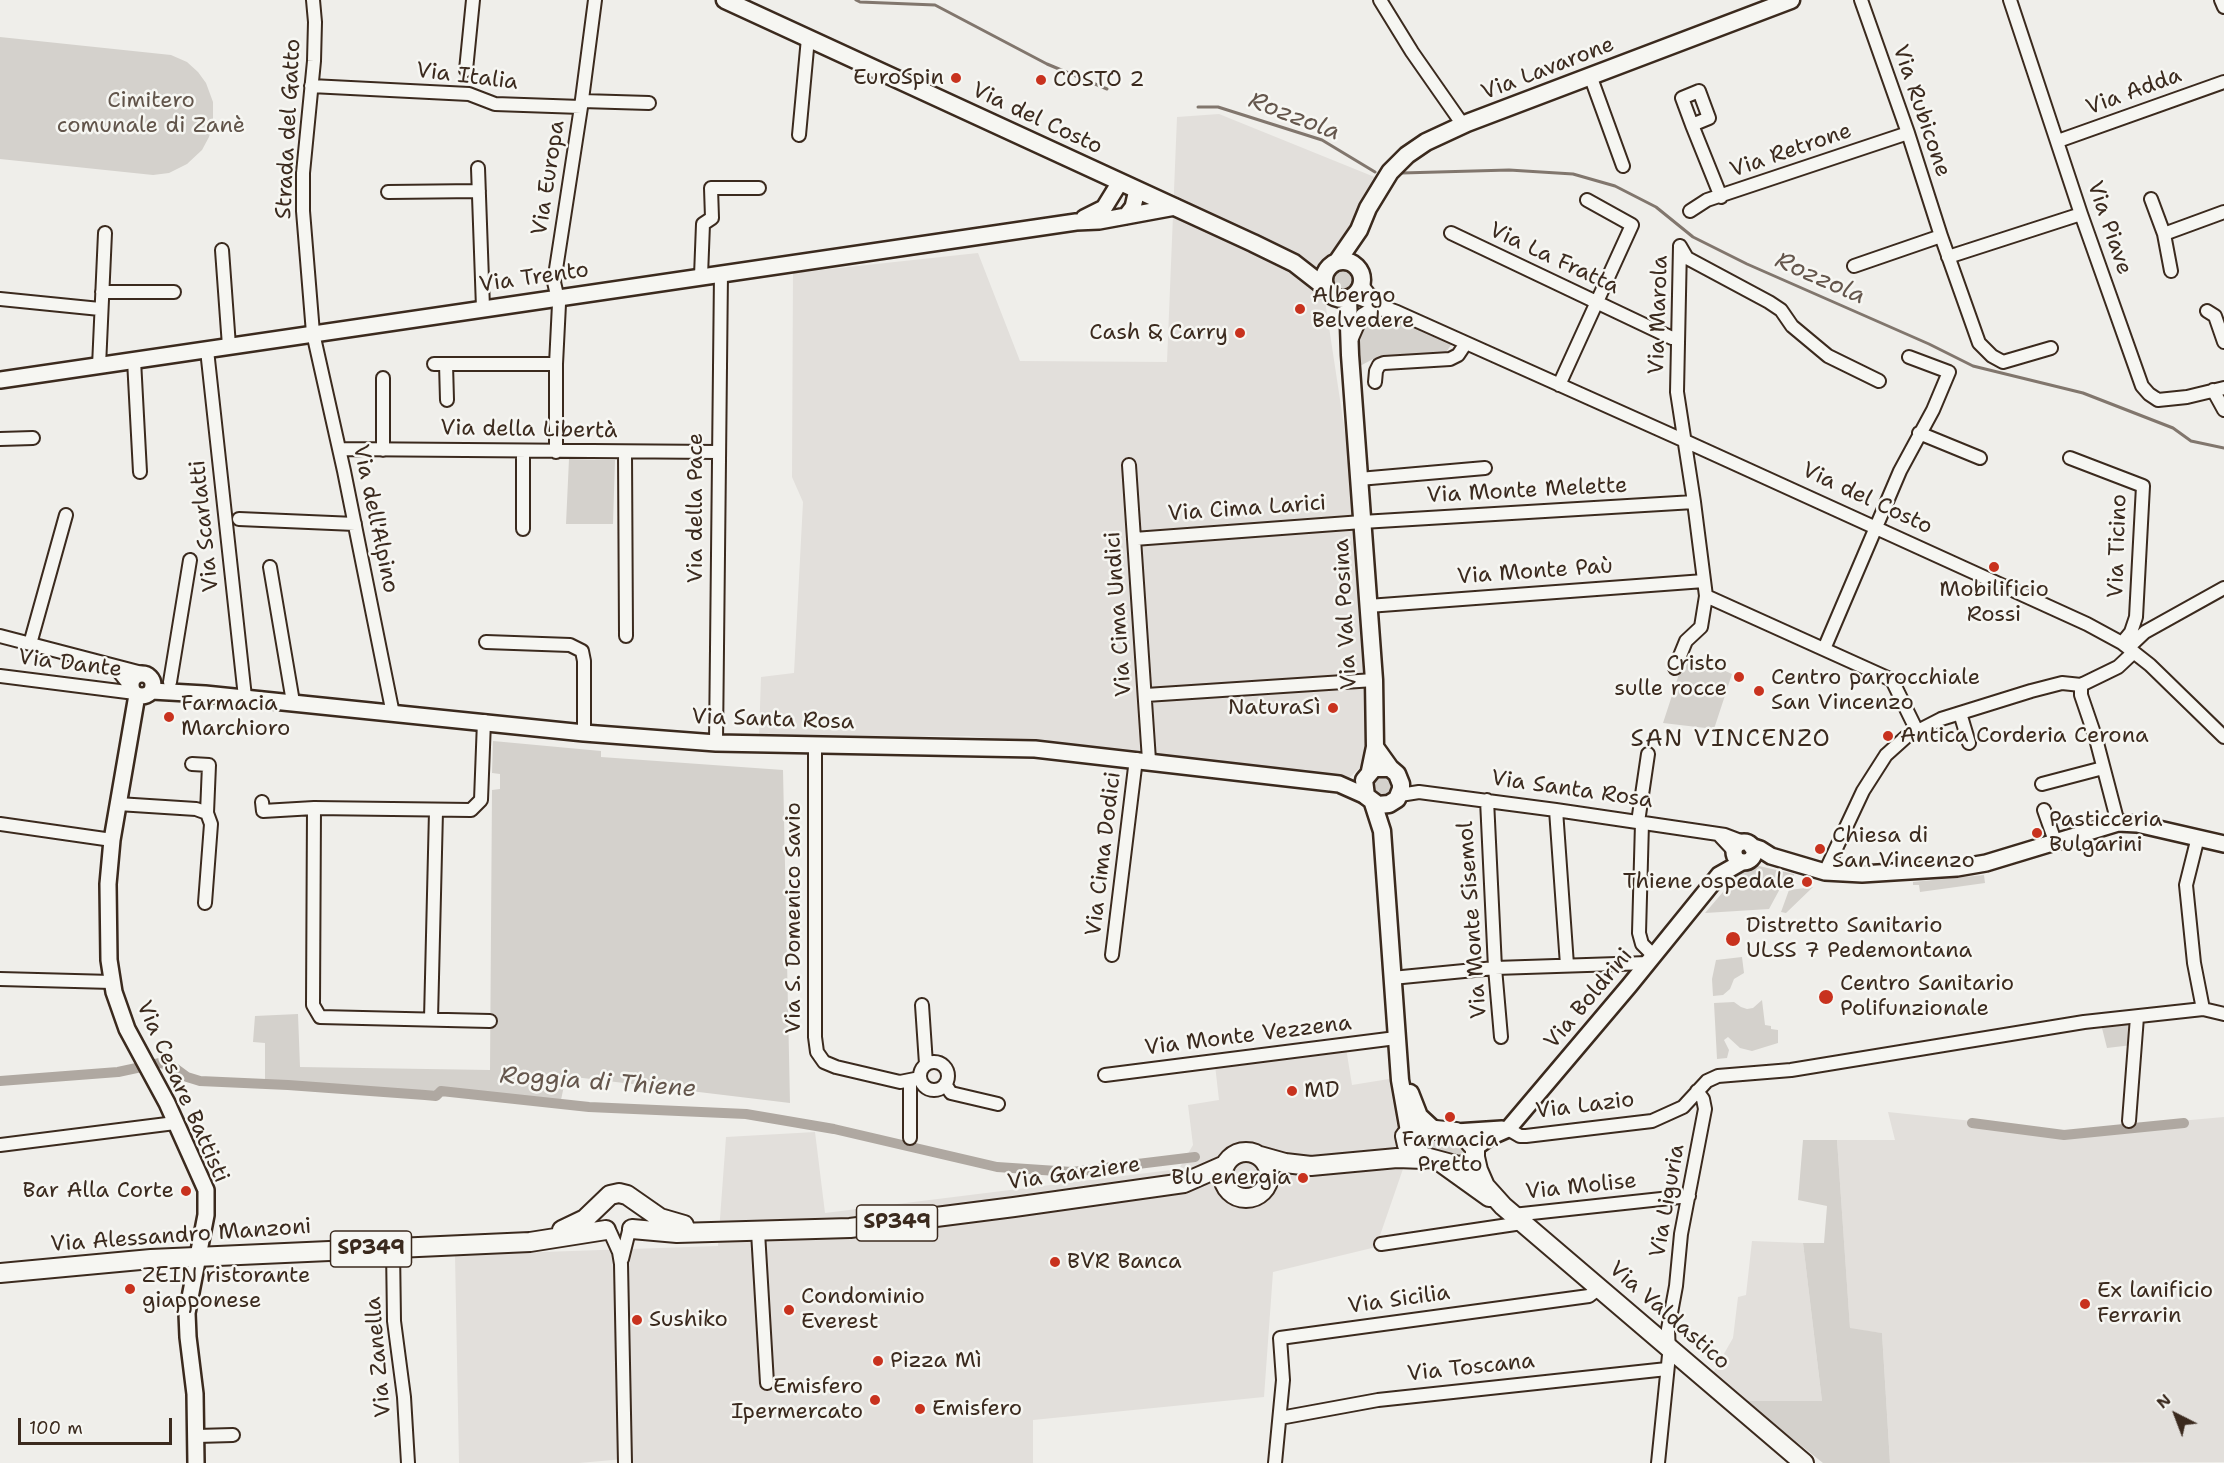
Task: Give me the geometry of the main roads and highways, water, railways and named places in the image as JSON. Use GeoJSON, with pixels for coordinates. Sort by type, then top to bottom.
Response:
{"type":"FeatureCollection","features":[{"type":"Feature","properties":{"kind":"main road","name":"Via del Costo"},"geometry":{"type":"LineString","coordinates":[[725,0],[1294,263],[1328,291]]}},
{"type":"Feature","properties":{"kind":"main road","name":"Via Lavarone"},"geometry":{"type":"LineString","coordinates":[[1334,264],[1359,230],[1368,208],[1390,172],[1407,155],[1426,142],[1463,125],[1791,0]]}},
{"type":"Feature","properties":{"kind":"main road","name":"Via Lavarone"},"geometry":{"type":"LineString","coordinates":[[1355,287],[1359,230]]}},
{"type":"Feature","properties":{"kind":"main road"},"geometry":{"type":"LineString","coordinates":[[1294,263],[1350,263],[1355,287],[1339,299],[1328,291],[1324,276],[1334,264]]}},
{"type":"Feature","properties":{"kind":"main road","name":"Via Val Posina"},"geometry":{"type":"LineString","coordinates":[[1355,287],[1350,345],[1374,680],[1375,747],[1363,785],[1386,791],[1382,831],[1396,1038],[1407,1134]]}},
{"type":"Feature","properties":{"kind":"main road","name":"Via Val Posina"},"geometry":{"type":"LineString","coordinates":[[1328,291],[1350,345]]}},
{"type":"Feature","properties":{"kind":"main road"},"geometry":{"type":"LineString","coordinates":[[1375,747],[1386,791]]}},
{"type":"Feature","properties":{"kind":"main road"},"geometry":{"type":"LineString","coordinates":[[1368,773],[1379,767],[1386,791]]}},
{"type":"Feature","properties":{"kind":"main road","name":"Via Val Posina"},"geometry":{"type":"LineString","coordinates":[[1400,1065],[1415,1110],[1433,1129]]}},
{"type":"Feature","properties":{"kind":"main road"},"geometry":{"type":"LineString","coordinates":[[1407,1134],[1433,1129],[1456,1132],[1464,1136],[1475,1153]]}},
{"type":"Feature","properties":{"kind":"main road","name":"Via Garziere"},"geometry":{"type":"LineString","coordinates":[[1364,1160],[1390,1150],[1407,1134]]}},
{"type":"Feature","properties":{"kind":"main road","name":"Via Valdastico"},"geometry":{"type":"LineString","coordinates":[[1407,1134],[1407,1145],[1413,1152],[1435,1161],[1513,1215],[1804,1463]]}},
{"type":"Feature","properties":{"kind":"main road","name":"Via Garziere"},"geometry":{"type":"LineString","coordinates":[[972,1213],[1184,1183],[1225,1165],[1240,1152],[1254,1153],[1285,1163],[1311,1166],[1397,1158],[1435,1161],[1459,1166],[1468,1164],[1475,1153]]}},
{"type":"Feature","properties":{"kind":"main road","name":"Via Valdastico"},"geometry":{"type":"LineString","coordinates":[[1475,1153],[1478,1170],[1485,1185],[1513,1215]]}},
{"type":"Feature","properties":{"kind":"main road"},"geometry":{"type":"LineString","coordinates":[[1260,1156],[1269,1168],[1268,1182]]}},
{"type":"Feature","properties":{"kind":"main road"},"geometry":{"type":"LineString","coordinates":[[1225,1165],[1223,1172],[1225,1184],[1233,1195]]}},
{"type":"Feature","properties":{"kind":"main road","name":"Via Garziere"},"geometry":{"type":"LineString","coordinates":[[1184,1183],[1217,1188],[1241,1198],[1258,1196],[1268,1182],[1311,1166]]}},
{"type":"Feature","properties":{"kind":"main road","name":"Via Alessandro Manzoni"},"geometry":{"type":"LineString","coordinates":[[544,1239],[579,1222],[615,1193],[627,1195],[660,1218],[708,1233]]}},
{"type":"Feature","properties":{"kind":"main road"},"geometry":{"type":"LineString","coordinates":[[630,1230],[639,1216],[636,1203]]}},
{"type":"Feature","properties":{"kind":"main road"},"geometry":{"type":"LineString","coordinates":[[600,1206],[598,1217],[608,1231]]}},
{"type":"Feature","properties":{"kind":"main road","name":"Via Alessandro Manzoni"},"geometry":{"type":"LineString","coordinates":[[0,1273],[93,1263],[198,1256],[480,1245],[557,1239],[595,1230],[622,1233],[630,1230],[708,1233],[850,1228],[972,1213]]}},
{"type":"Feature","properties":{"kind":"waterway","name":"Rozzola"},"geometry":{"type":"LineString","coordinates":[[856,0],[935,5],[1047,64],[1107,89]]}},
{"type":"Feature","properties":{"kind":"waterway","name":"Rozzola"},"geometry":{"type":"LineString","coordinates":[[1198,107],[1218,107],[1322,140],[1375,172]]}},
{"type":"Feature","properties":{"kind":"waterway","name":"Rozzola"},"geometry":{"type":"LineString","coordinates":[[1402,173],[1509,170],[1573,174],[1615,186],[1656,207],[1693,237],[1747,264],[1929,344],[1973,366],[2083,393],[2173,428],[2191,441],[2224,448]]}},
{"type":"Feature","properties":{"kind":"waterway","name":"Roggia di Thiene"},"geometry":{"type":"LineString","coordinates":[[0,1081],[118,1072],[160,1063],[172,1066],[187,1077],[200,1081],[436,1096],[441,1091],[589,1107],[746,1114],[834,1129],[997,1167],[1072,1172],[1195,1157]]}},
{"type":"Feature","properties":{"kind":"waterway","name":"Roggia di Thiene"},"geometry":{"type":"LineString","coordinates":[[1972,1123],[2064,1135],[2184,1123]]}},
{"type":"Feature","properties":{"kind":"place","name":"EuroSpin"},"geometry":{"type":"Point","coordinates":[956,78]}},
{"type":"Feature","properties":{"kind":"place","name":"COSTO 2"},"geometry":{"type":"Point","coordinates":[1041,80]}},
{"type":"Feature","properties":{"kind":"place","name":"Albergo Belvedere"},"geometry":{"type":"Point","coordinates":[1300,309]}},
{"type":"Feature","properties":{"kind":"place","name":"Cash & Carry"},"geometry":{"type":"Point","coordinates":[1240,333]}},
{"type":"Feature","properties":{"kind":"place","name":"Mobilificio Rossi"},"geometry":{"type":"Point","coordinates":[1994,567]}},
{"type":"Feature","properties":{"kind":"place","name":"Cristo sulle rocce"},"geometry":{"type":"Point","coordinates":[1739,677]}},
{"type":"Feature","properties":{"kind":"place","name":"Centro parrocchiale San Vincenzo"},"geometry":{"type":"Point","coordinates":[1759,691]}},
{"type":"Feature","properties":{"kind":"place","name":"NaturaSì"},"geometry":{"type":"Point","coordinates":[1333,708]}},
{"type":"Feature","properties":{"kind":"place","name":"Farmacia Marchioro"},"geometry":{"type":"Point","coordinates":[169,717]}},
{"type":"Feature","properties":{"kind":"place","name":"Antica Corderia Cerona"},"geometry":{"type":"Point","coordinates":[1888,736]}},
{"type":"Feature","properties":{"kind":"place","name":"Pasticceria Bulgarini"},"geometry":{"type":"Point","coordinates":[2037,833]}},
{"type":"Feature","properties":{"kind":"place","name":"Chiesa di San Vincenzo"},"geometry":{"type":"Point","coordinates":[1820,849]}},
{"type":"Feature","properties":{"kind":"place","name":"Thiene ospedale"},"geometry":{"type":"Point","coordinates":[1807,882]}},
{"type":"Feature","properties":{"kind":"place","name":"Distretto Sanitario ULSS 7 Pedemontana"},"geometry":{"type":"Point","coordinates":[1733,939]}},
{"type":"Feature","properties":{"kind":"place","name":"Centro Sanitario Polifunzionale"},"geometry":{"type":"Point","coordinates":[1826,997]}},
{"type":"Feature","properties":{"kind":"place","name":"MD"},"geometry":{"type":"Point","coordinates":[1292,1091]}},
{"type":"Feature","properties":{"kind":"place","name":"Farmacia Pretto"},"geometry":{"type":"Point","coordinates":[1450,1117]}},
{"type":"Feature","properties":{"kind":"place","name":"Blu energia"},"geometry":{"type":"Point","coordinates":[1303,1178]}},
{"type":"Feature","properties":{"kind":"place","name":"Bar Alla Corte"},"geometry":{"type":"Point","coordinates":[186,1191]}},
{"type":"Feature","properties":{"kind":"place","name":"BVR Banca"},"geometry":{"type":"Point","coordinates":[1055,1262]}},
{"type":"Feature","properties":{"kind":"place","name":"ZEIN ristorante giapponese"},"geometry":{"type":"Point","coordinates":[130,1289]}},
{"type":"Feature","properties":{"kind":"place","name":"Ex lanificio Ferrarin"},"geometry":{"type":"Point","coordinates":[2085,1304]}},
{"type":"Feature","properties":{"kind":"place","name":"Condominio Everest"},"geometry":{"type":"Point","coordinates":[789,1310]}},
{"type":"Feature","properties":{"kind":"place","name":"Sushiko"},"geometry":{"type":"Point","coordinates":[637,1320]}},
{"type":"Feature","properties":{"kind":"place","name":"Pizza Mì"},"geometry":{"type":"Point","coordinates":[878,1361]}},
{"type":"Feature","properties":{"kind":"place","name":"Emisfero Ipermercato"},"geometry":{"type":"Point","coordinates":[875,1400]}},
{"type":"Feature","properties":{"kind":"place","name":"Emisfero"},"geometry":{"type":"Point","coordinates":[920,1409]}},
{"type":"Feature","properties":{"kind":"district","name":"SAN VINCENZO"},"geometry":{"type":"Point","coordinates":[1731,740]}},
{"type":"Feature","properties":{"kind":"park label","name":"Cimitero comunale di Zanè"},"geometry":{"type":"Point","coordinates":[151,114]}}]}
